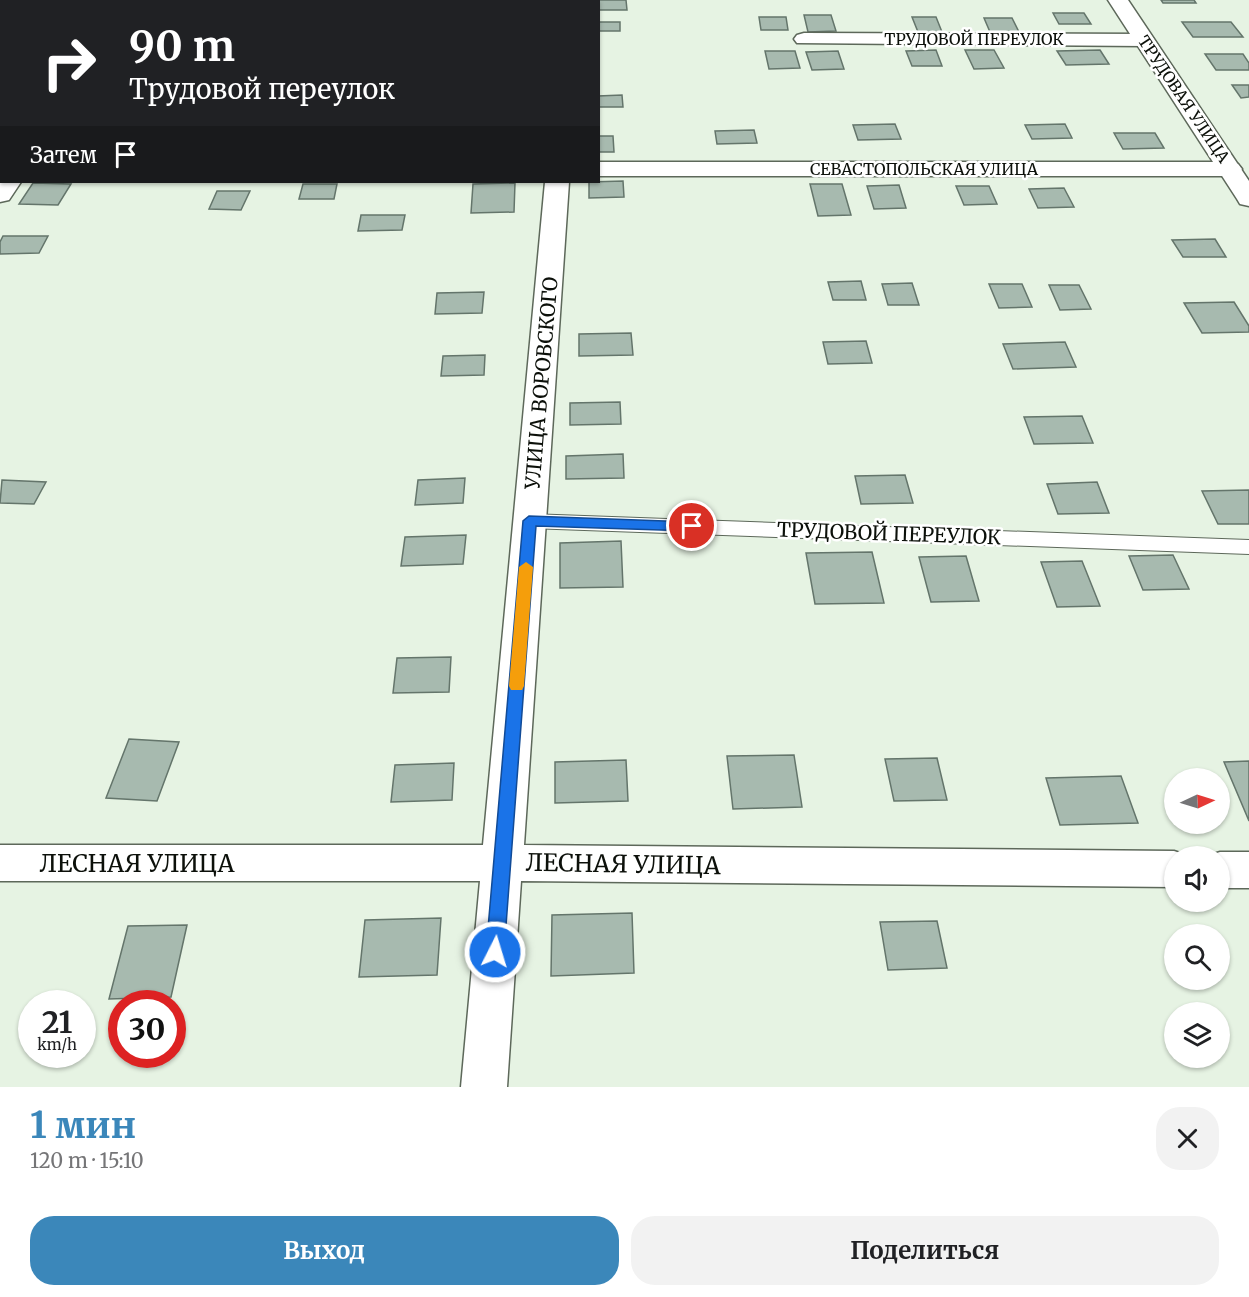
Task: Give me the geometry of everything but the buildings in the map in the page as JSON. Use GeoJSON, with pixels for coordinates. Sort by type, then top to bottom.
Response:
{"type":"FeatureCollection","features":[{"type":"Feature","properties":{"kind":"street","name":"ТРУДОВАЯ УЛИЦА"},"geometry":{"type":"LineString","coordinates":[[1118,0],[1144,40],[1240,169],[1249,199]]}},
{"type":"Feature","properties":{"kind":"street","name":"ТРУДОВОЙ ПЕРЕУЛОК"},"geometry":{"type":"LineString","coordinates":[[804,39],[1144,40]]}},
{"type":"Feature","properties":{"kind":"street","name":"СЕВАСТОПОЛЬСКАЯ УЛИЦА"},"geometry":{"type":"LineString","coordinates":[[600,169],[1240,169]]}},
{"type":"Feature","properties":{"kind":"street","name":"УЛИЦА ВОРОВСКОГО"},"geometry":{"type":"LineString","coordinates":[[484,1087],[557,183]]}},
{"type":"Feature","properties":{"kind":"street","name":"ЛЕСНАЯ УЛИЦА"},"geometry":{"type":"LineString","coordinates":[[0,863],[502,863],[1164,869]]}},
{"type":"Feature","properties":{"kind":"street"},"geometry":{"type":"LineString","coordinates":[[1230,870],[1249,870]]}},
{"type":"Feature","properties":{"kind":"lane","name":"ТРУДОВОЙ ПЕРЕУЛОК"},"geometry":{"type":"LineString","coordinates":[[529,521],[1249,547]]}},
{"type":"Feature","properties":{"kind":"slow traffic"},"geometry":{"type":"LineString","coordinates":[[516,686],[526,567]]}},
{"type":"Feature","properties":{"kind":"route"},"geometry":{"type":"LineString","coordinates":[[495,952],[529,521],[692,526]]}}]}
